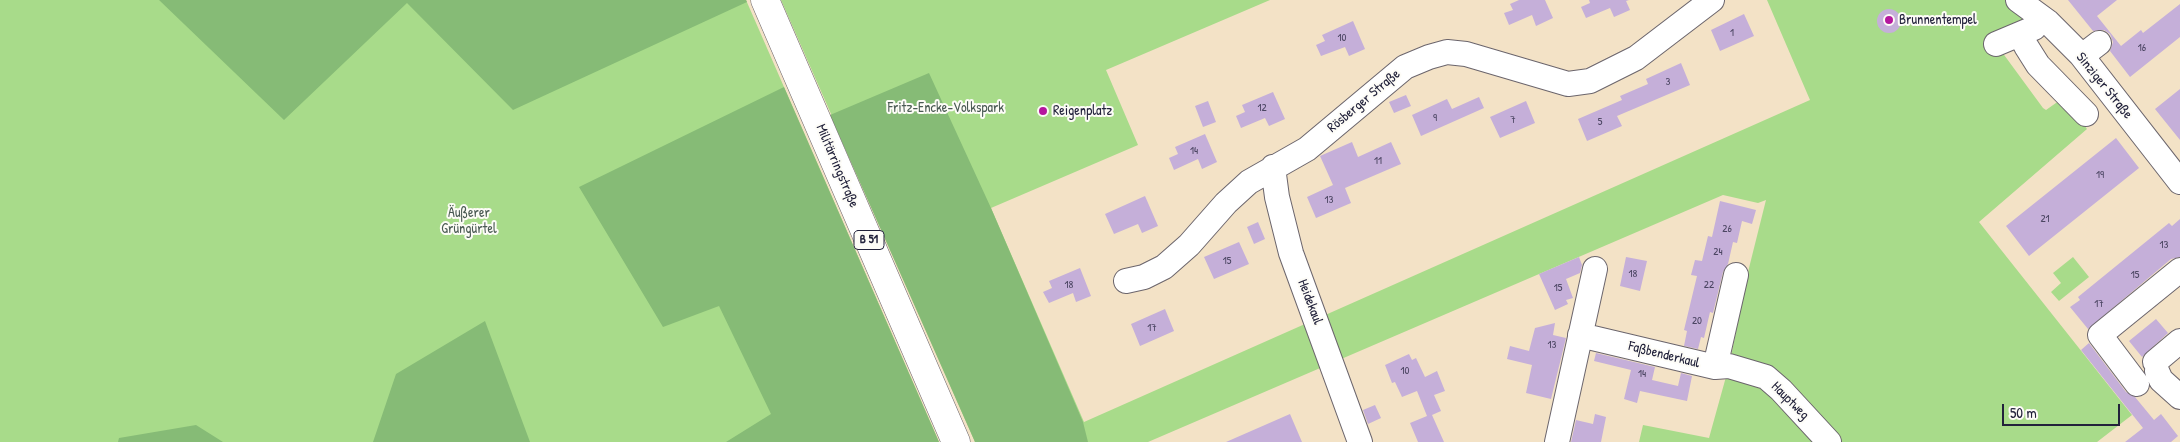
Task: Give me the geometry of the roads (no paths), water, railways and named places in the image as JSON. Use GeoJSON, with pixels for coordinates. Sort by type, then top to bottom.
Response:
{"type":"FeatureCollection","features":[{"type":"Feature","properties":{"kind":"main road","name":"Militärringstraße"},"geometry":{"type":"LineString","coordinates":[[766,0],[956,442]]}},
{"type":"Feature","properties":{"kind":"street","name":"Rösberger Straße"},"geometry":{"type":"LineString","coordinates":[[1126,281],[1144,277],[1164,267],[1243,187],[1273,167],[1307,149],[1405,67],[1447,52],[1466,54],[1568,84],[1590,81],[1636,58],[1712,0]]}},
{"type":"Feature","properties":{"kind":"street","name":"Sinziger Straße"},"geometry":{"type":"LineString","coordinates":[[2018,0],[2090,50],[2178,174]]}},
{"type":"Feature","properties":{"kind":"street"},"geometry":{"type":"LineString","coordinates":[[1996,44],[2048,22]]}},
{"type":"Feature","properties":{"kind":"street"},"geometry":{"type":"LineString","coordinates":[[2020,34],[2038,65],[2086,114]]}},
{"type":"Feature","properties":{"kind":"street","name":"Heidekaul"},"geometry":{"type":"LineString","coordinates":[[1273,167],[1277,197],[1291,253],[1352,440]]}},
{"type":"Feature","properties":{"kind":"street"},"geometry":{"type":"LineString","coordinates":[[1557,442],[1595,269]]}},
{"type":"Feature","properties":{"kind":"street"},"geometry":{"type":"LineString","coordinates":[[2137,384],[2100,335],[2180,270]]}},
{"type":"Feature","properties":{"kind":"street","name":"Faßbenderkaul"},"geometry":{"type":"LineString","coordinates":[[1580,335],[1715,367],[1736,275]]}},
{"type":"Feature","properties":{"kind":"street"},"geometry":{"type":"LineString","coordinates":[[2180,341],[2156,366],[2161,380],[2180,397]]}},
{"type":"Feature","properties":{"kind":"street","name":"Hauptweg"},"geometry":{"type":"LineString","coordinates":[[1715,367],[1728,366],[1766,378],[1781,390],[1829,442]]}},
{"type":"Feature","properties":{"kind":"place","name":"Brunnentempel"},"geometry":{"type":"Point","coordinates":[1889,20]}},
{"type":"Feature","properties":{"kind":"place","name":"Reigenplatz"},"geometry":{"type":"Point","coordinates":[1043,111]}},
{"type":"Feature","properties":{"kind":"park label","name":"Fritz-Encke-Volkspark"},"geometry":{"type":"Point","coordinates":[946,108]}},
{"type":"Feature","properties":{"kind":"park label","name":"Äußerer Grüngürtel"},"geometry":{"type":"Point","coordinates":[469,222]}}]}
